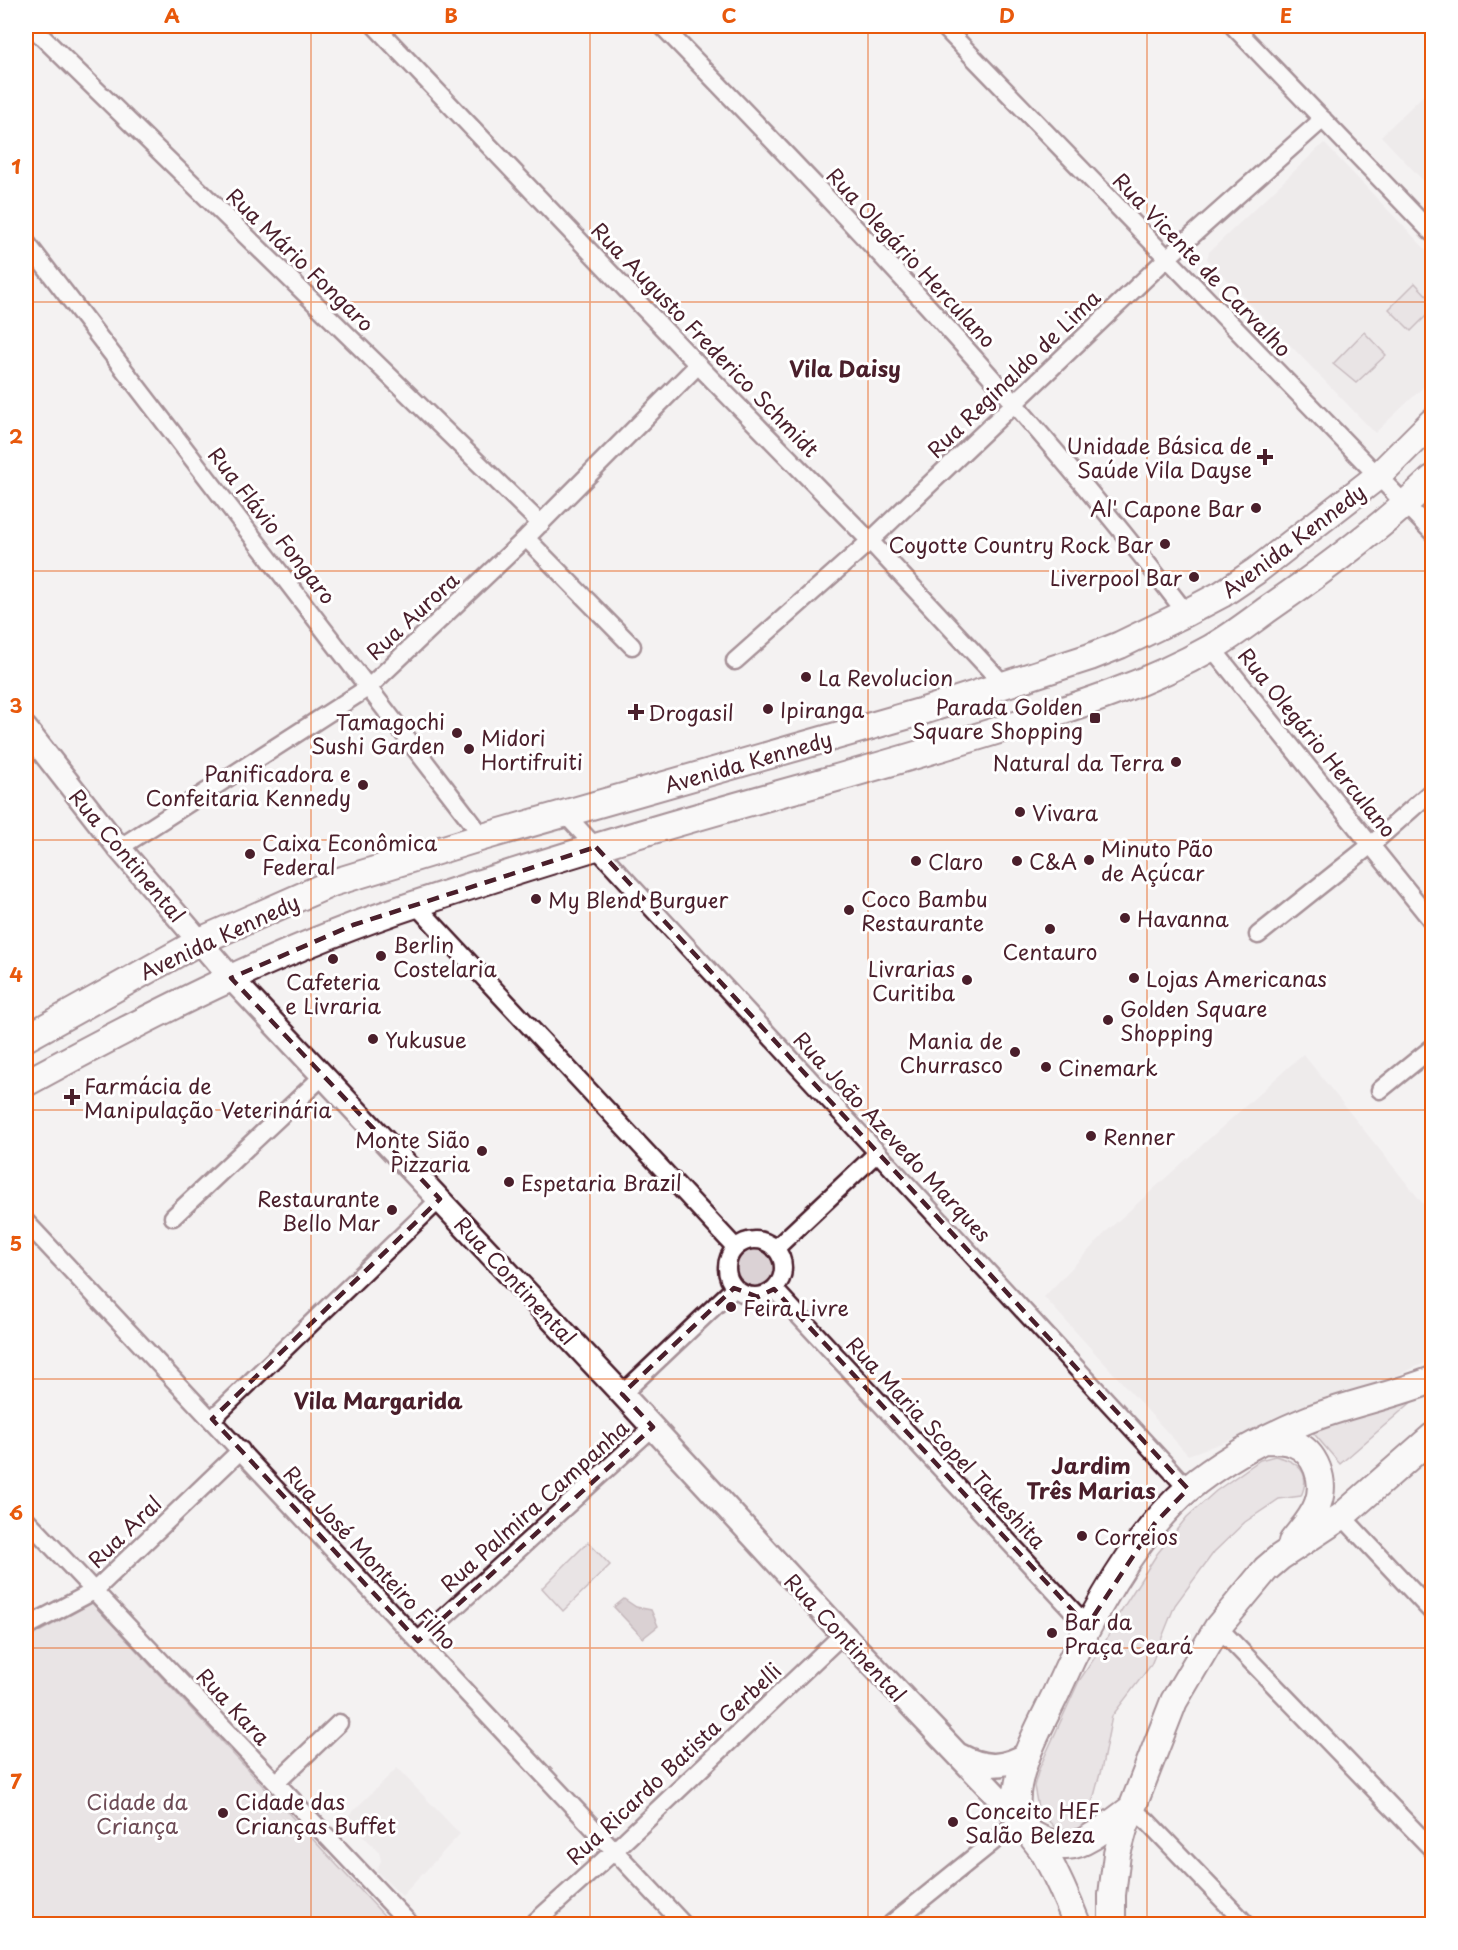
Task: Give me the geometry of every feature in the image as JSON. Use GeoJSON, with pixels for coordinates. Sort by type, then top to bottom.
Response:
{"type":"FeatureCollection","features":[{"type":"Feature","properties":{"kind":"main road","name":"Avenida Kennedy"},"geometry":{"type":"LineString","coordinates":[[26,1035],[200,941],[362,873],[846,734],[1090,657],[1186,613],[1222,594],[1256,571],[1378,476],[1432,423]]}},
{"type":"Feature","properties":{"kind":"main road","name":"Avenida Kennedy"},"geometry":{"type":"LineString","coordinates":[[26,1083],[143,1019],[330,934],[415,904],[596,847],[928,752],[1091,702],[1130,687],[1212,648],[1334,562],[1406,504],[1432,479]]}},
{"type":"Feature","properties":{"kind":"main road"},"geometry":{"type":"LineString","coordinates":[[1077,1924],[1054,1872],[1026,1827],[1017,1806],[1017,1790],[1029,1753],[1087,1626],[1128,1561],[1155,1523],[1188,1489],[1219,1467],[1265,1440],[1308,1420],[1432,1380]]}},
{"type":"Feature","properties":{"kind":"main road"},"geometry":{"type":"LineString","coordinates":[[1280,1557],[1342,1516],[1432,1437]]}},
{"type":"Feature","properties":{"kind":"main road"},"geometry":{"type":"LineString","coordinates":[[1112,1924],[1112,1895],[1117,1854],[1131,1809],[1174,1701],[1218,1627],[1257,1580],[1280,1557],[1314,1512],[1320,1499],[1321,1482],[1316,1464],[1300,1446],[1291,1442],[1265,1440]]}},
{"type":"Feature","properties":{"kind":"main road"},"geometry":{"type":"LineString","coordinates":[[1026,1827],[1058,1845],[1071,1846],[1085,1840],[1131,1809]]}},
{"type":"Feature","properties":{"kind":"street","name":"Rua Mário Fongaro"},"geometry":{"type":"LineString","coordinates":[[31,26],[541,524]]}},
{"type":"Feature","properties":{"kind":"street","name":"Rua Augusto Frederico Schmidt"},"geometry":{"type":"LineString","coordinates":[[375,26],[698,365],[870,541],[1004,684]]}},
{"type":"Feature","properties":{"kind":"street","name":"Rua Olegário Herculano"},"geometry":{"type":"LineString","coordinates":[[662,26],[826,196],[1015,403],[1186,613]]}},
{"type":"Feature","properties":{"kind":"street","name":"Rua Vicente de Carvalho"},"geometry":{"type":"LineString","coordinates":[[943,26],[1432,532]]}},
{"type":"Feature","properties":{"kind":"street"},"geometry":{"type":"LineString","coordinates":[[1233,26],[1432,233]]}},
{"type":"Feature","properties":{"kind":"street","name":"Rua Reginaldo de Lima"},"geometry":{"type":"LineString","coordinates":[[735,661],[870,541],[1167,258],[1323,119]]}},
{"type":"Feature","properties":{"kind":"street","name":"Rua Flávio Fongaro"},"geometry":{"type":"LineString","coordinates":[[26,242],[483,837]]}},
{"type":"Feature","properties":{"kind":"street","name":"Rua Aurora"},"geometry":{"type":"LineString","coordinates":[[119,848],[369,687],[541,524],[698,365]]}},
{"type":"Feature","properties":{"kind":"street"},"geometry":{"type":"LineString","coordinates":[[526,538],[632,646]]}},
{"type":"Feature","properties":{"kind":"street","name":"Rua Olegário Herculano"},"geometry":{"type":"LineString","coordinates":[[1212,648],[1432,921]]}},
{"type":"Feature","properties":{"kind":"street","name":"Rua Continental"},"geometry":{"type":"LineString","coordinates":[[28,735],[119,848],[231,978],[1026,1827]]}},
{"type":"Feature","properties":{"kind":"street"},"geometry":{"type":"LineString","coordinates":[[1258,935],[1372,844],[1432,791]]}},
{"type":"Feature","properties":{"kind":"street","name":"Rua João Azevedo Marques"},"geometry":{"type":"LineString","coordinates":[[565,814],[1188,1489]]}},
{"type":"Feature","properties":{"kind":"street"},"geometry":{"type":"LineString","coordinates":[[415,904],[735,1247]]}},
{"type":"Feature","properties":{"kind":"street"},"geometry":{"type":"LineString","coordinates":[[1380,1090],[1432,1048]]}},
{"type":"Feature","properties":{"kind":"street"},"geometry":{"type":"LineString","coordinates":[[173,1217],[324,1075]]}},
{"type":"Feature","properties":{"kind":"street"},"geometry":{"type":"LineString","coordinates":[[775,1249],[878,1153]]}},
{"type":"Feature","properties":{"kind":"street"},"geometry":{"type":"LineString","coordinates":[[212,1419],[440,1199]]}},
{"type":"Feature","properties":{"kind":"street","name":"Rua José Monteiro Filho"},"geometry":{"type":"LineString","coordinates":[[26,1221],[683,1924]]}},
{"type":"Feature","properties":{"kind":"street"},"geometry":{"type":"LineString","coordinates":[[751,1240],[768,1243],[775,1249],[783,1265],[780,1282],[774,1289],[767,1294],[750,1296],[734,1288],[727,1272],[730,1254],[735,1247],[751,1240]]}},
{"type":"Feature","properties":{"kind":"street"},"geometry":{"type":"LineString","coordinates":[[622,1394],[734,1288]]}},
{"type":"Feature","properties":{"kind":"street","name":"Rua Maria Scopel Takeshita"},"geometry":{"type":"LineString","coordinates":[[774,1289],[1087,1626]]}},
{"type":"Feature","properties":{"kind":"street","name":"Rua Palmira Campanha"},"geometry":{"type":"LineString","coordinates":[[418,1641],[653,1427]]}},
{"type":"Feature","properties":{"kind":"street","name":"Rua Aral"},"geometry":{"type":"LineString","coordinates":[[26,1627],[94,1591],[241,1450]]}},
{"type":"Feature","properties":{"kind":"street"},"geometry":{"type":"LineString","coordinates":[[1342,1516],[1432,1612]]}},
{"type":"Feature","properties":{"kind":"street","name":"Rua Kara"},"geometry":{"type":"LineString","coordinates":[[26,1519],[410,1924]]}},
{"type":"Feature","properties":{"kind":"street"},"geometry":{"type":"LineString","coordinates":[[1218,1627],[1432,1849]]}},
{"type":"Feature","properties":{"kind":"street","name":"Rua Ricardo Batista Gerbelli"},"geometry":{"type":"LineString","coordinates":[[533,1924],[614,1851],[843,1634]]}},
{"type":"Feature","properties":{"kind":"street"},"geometry":{"type":"LineString","coordinates":[[276,1783],[339,1723]]}},
{"type":"Feature","properties":{"kind":"street"},"geometry":{"type":"LineString","coordinates":[[955,1752],[974,1762],[992,1765],[1008,1763],[1029,1753]]}},
{"type":"Feature","properties":{"kind":"street"},"geometry":{"type":"LineString","coordinates":[[1131,1809],[1147,1821],[1246,1924]]}},
{"type":"Feature","properties":{"kind":"street"},"geometry":{"type":"LineString","coordinates":[[891,1924],[1026,1827]]}},
{"type":"Feature","properties":{"kind":"highlighted area"},"geometry":{"type":"Polygon","coordinates":[[[596,847],[1188,1489],[1155,1523],[1087,1626],[774,1289],[758,1297],[734,1288],[622,1394],[653,1427],[418,1641],[212,1419],[440,1199],[231,978],[353,925],[596,847]]]}},
{"type":"Feature","properties":{"kind":"shaded area"},"geometry":{"type":"Polygon","coordinates":[[[1432,87],[1432,190],[1381,136],[1432,87]]]}},
{"type":"Feature","properties":{"kind":"shaded area"},"geometry":{"type":"Polygon","coordinates":[[[1324,143],[1432,256],[1432,379],[1375,433],[1207,259],[1209,252],[1324,143]]]}},
{"type":"Feature","properties":{"kind":"shaded area"},"geometry":{"type":"Polygon","coordinates":[[[1303,1054],[1432,1215],[1432,1360],[1332,1403],[1188,1455],[1044,1297],[1109,1229],[1303,1054]]]}},
{"type":"Feature","properties":{"kind":"shaded area"},"geometry":{"type":"Polygon","coordinates":[[[624,1599],[636,1607],[651,1610],[658,1626],[643,1638],[614,1607],[624,1599]]]}},
{"type":"Feature","properties":{"kind":"shaded area"},"geometry":{"type":"Polygon","coordinates":[[[397,1768],[460,1834],[402,1896],[376,1871],[381,1861],[379,1852],[346,1818],[397,1768]]]}},
{"type":"Feature","properties":{"kind":"green space"},"geometry":{"type":"Polygon","coordinates":[[[1415,283],[1432,301],[1432,310],[1411,331],[1389,309],[1415,283]]]}},
{"type":"Feature","properties":{"kind":"green space"},"geometry":{"type":"Polygon","coordinates":[[[1364,332],[1386,355],[1356,383],[1333,364],[1364,332]]]}},
{"type":"Feature","properties":{"kind":"green space"},"geometry":{"type":"Polygon","coordinates":[[[754,1247],[769,1254],[776,1269],[769,1284],[754,1291],[739,1284],[732,1269],[739,1254],[754,1247]]]}},
{"type":"Feature","properties":{"kind":"green space"},"geometry":{"type":"Polygon","coordinates":[[[1422,1393],[1340,1464],[1310,1429],[1422,1393]]]}},
{"type":"Feature","properties":{"kind":"green space"},"geometry":{"type":"Polygon","coordinates":[[[1275,1456],[1290,1461],[1300,1469],[1305,1480],[1301,1496],[1279,1499],[1245,1522],[1214,1552],[1175,1605],[1151,1665],[1112,1716],[1102,1766],[1086,1821],[1077,1830],[1057,1829],[1038,1808],[1034,1786],[1039,1769],[1079,1681],[1157,1554],[1187,1517],[1216,1491],[1260,1460],[1275,1456]]]}},
{"type":"Feature","properties":{"kind":"green space"},"geometry":{"type":"Polygon","coordinates":[[[588,1542],[610,1565],[563,1611],[542,1588],[588,1542]]]}},
{"type":"Feature","properties":{"kind":"green space","name":"Cidade da Criança"},"geometry":{"type":"Polygon","coordinates":[[[92,1603],[392,1924],[26,1924],[26,1639],[92,1603]]]}},
{"type":"Feature","properties":{"kind":"place","name":"Unidade Básica de Saúde Vila Dayse"},"geometry":{"type":"Point","coordinates":[1265,457]}},
{"type":"Feature","properties":{"kind":"place","name":"Al' Capone Bar"},"geometry":{"type":"Point","coordinates":[1256,508]}},
{"type":"Feature","properties":{"kind":"place","name":"Coyotte Country Rock Bar"},"geometry":{"type":"Point","coordinates":[1165,544]}},
{"type":"Feature","properties":{"kind":"place","name":"Liverpool Bar"},"geometry":{"type":"Point","coordinates":[1194,577]}},
{"type":"Feature","properties":{"kind":"place","name":"La Revolucion"},"geometry":{"type":"Point","coordinates":[806,677]}},
{"type":"Feature","properties":{"kind":"place","name":"Ipiranga"},"geometry":{"type":"Point","coordinates":[768,709]}},
{"type":"Feature","properties":{"kind":"place","name":"Drogasil"},"geometry":{"type":"Point","coordinates":[636,712]}},
{"type":"Feature","properties":{"kind":"place","name":"Parada Golden Square Shopping"},"geometry":{"type":"Point","coordinates":[1095,718]}},
{"type":"Feature","properties":{"kind":"place","name":"Tamagochi Sushi Garden"},"geometry":{"type":"Point","coordinates":[457,733]}},
{"type":"Feature","properties":{"kind":"place","name":"Midori Hortifruiti"},"geometry":{"type":"Point","coordinates":[469,749]}},
{"type":"Feature","properties":{"kind":"place","name":"Natural da Terra"},"geometry":{"type":"Point","coordinates":[1176,762]}},
{"type":"Feature","properties":{"kind":"place","name":"Panificadora e Confeitaria Kennedy"},"geometry":{"type":"Point","coordinates":[363,785]}},
{"type":"Feature","properties":{"kind":"place","name":"Vivara"},"geometry":{"type":"Point","coordinates":[1020,812]}},
{"type":"Feature","properties":{"kind":"place","name":"Caixa Econômica Federal"},"geometry":{"type":"Point","coordinates":[250,854]}},
{"type":"Feature","properties":{"kind":"place","name":"Minuto Pão de Açúcar"},"geometry":{"type":"Point","coordinates":[1089,860]}},
{"type":"Feature","properties":{"kind":"place","name":"Claro"},"geometry":{"type":"Point","coordinates":[916,861]}},
{"type":"Feature","properties":{"kind":"place","name":"C&A"},"geometry":{"type":"Point","coordinates":[1017,861]}},
{"type":"Feature","properties":{"kind":"place","name":"My Blend Burguer"},"geometry":{"type":"Point","coordinates":[536,899]}},
{"type":"Feature","properties":{"kind":"place","name":"Coco Bambu Restaurante"},"geometry":{"type":"Point","coordinates":[849,910]}},
{"type":"Feature","properties":{"kind":"place","name":"Havanna"},"geometry":{"type":"Point","coordinates":[1125,918]}},
{"type":"Feature","properties":{"kind":"place","name":"Centauro"},"geometry":{"type":"Point","coordinates":[1050,929]}},
{"type":"Feature","properties":{"kind":"place","name":"Berlin Costelaria"},"geometry":{"type":"Point","coordinates":[381,956]}},
{"type":"Feature","properties":{"kind":"place","name":"Cafeteria e Livraria"},"geometry":{"type":"Point","coordinates":[333,959]}},
{"type":"Feature","properties":{"kind":"place","name":"Lojas Americanas"},"geometry":{"type":"Point","coordinates":[1134,978]}},
{"type":"Feature","properties":{"kind":"place","name":"Livrarias Curitiba"},"geometry":{"type":"Point","coordinates":[967,980]}},
{"type":"Feature","properties":{"kind":"place","name":"Golden Square Shopping"},"geometry":{"type":"Point","coordinates":[1108,1020]}},
{"type":"Feature","properties":{"kind":"place","name":"Yukusue"},"geometry":{"type":"Point","coordinates":[373,1039]}},
{"type":"Feature","properties":{"kind":"place","name":"Mania de Churrasco"},"geometry":{"type":"Point","coordinates":[1015,1052]}},
{"type":"Feature","properties":{"kind":"place","name":"Cinemark"},"geometry":{"type":"Point","coordinates":[1046,1067]}},
{"type":"Feature","properties":{"kind":"place","name":"Farmácia de Manipulação Veterinária"},"geometry":{"type":"Point","coordinates":[72,1097]}},
{"type":"Feature","properties":{"kind":"place","name":"Renner"},"geometry":{"type":"Point","coordinates":[1091,1136]}},
{"type":"Feature","properties":{"kind":"place","name":"Monte Sião Pizzaria"},"geometry":{"type":"Point","coordinates":[482,1151]}},
{"type":"Feature","properties":{"kind":"place","name":"Espetaria Brazil"},"geometry":{"type":"Point","coordinates":[509,1182]}},
{"type":"Feature","properties":{"kind":"place","name":"Restaurante Bello Mar"},"geometry":{"type":"Point","coordinates":[392,1210]}},
{"type":"Feature","properties":{"kind":"place","name":"Feira Livre"},"geometry":{"type":"Point","coordinates":[731,1307]}},
{"type":"Feature","properties":{"kind":"place","name":"Correios"},"geometry":{"type":"Point","coordinates":[1082,1536]}},
{"type":"Feature","properties":{"kind":"place","name":"Bar da Praça Ceará"},"geometry":{"type":"Point","coordinates":[1052,1633]}},
{"type":"Feature","properties":{"kind":"place","name":"Cidade das Crianças Buffet"},"geometry":{"type":"Point","coordinates":[223,1813]}},
{"type":"Feature","properties":{"kind":"place","name":"Conceito HEF Salão Beleza"},"geometry":{"type":"Point","coordinates":[953,1822]}},
{"type":"Feature","properties":{"kind":"district","name":"Vila Daisy"},"geometry":{"type":"Point","coordinates":[845,367]}},
{"type":"Feature","properties":{"kind":"district","name":"Vila Margarida"},"geometry":{"type":"Point","coordinates":[378,1399]}},
{"type":"Feature","properties":{"kind":"district","name":"Jardim Três Marias"},"geometry":{"type":"Point","coordinates":[1091,1476]}}]}
